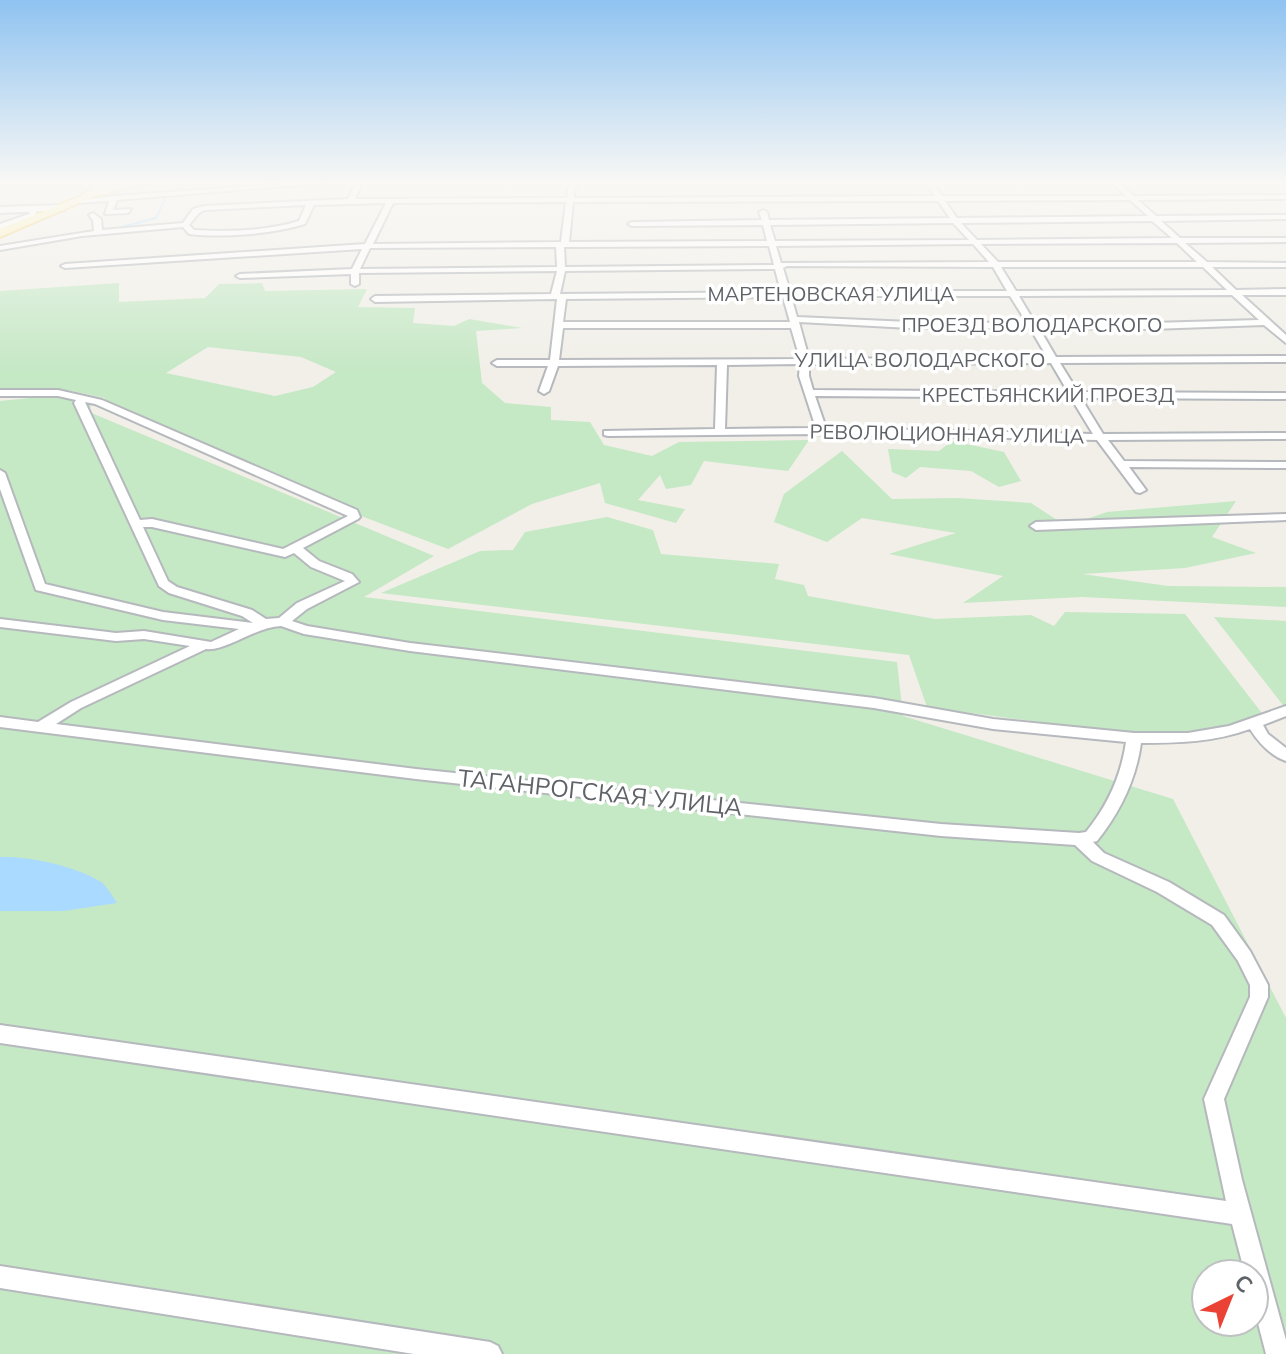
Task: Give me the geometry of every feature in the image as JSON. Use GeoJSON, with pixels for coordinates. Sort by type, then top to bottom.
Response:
{"type":"FeatureCollection","features":[{"type":"Feature","properties":{"kind":"street"},"geometry":{"type":"LineString","coordinates":[[65,266],[365,246]]}},
{"type":"Feature","properties":{"kind":"street"},"geometry":{"type":"LineString","coordinates":[[355,284],[355,271],[368,246]]}},
{"type":"Feature","properties":{"kind":"street"},"geometry":{"type":"LineString","coordinates":[[544,391],[554,362],[563,246]]}},
{"type":"Feature","properties":{"kind":"street"},"geometry":{"type":"LineString","coordinates":[[771,246],[805,360],[804,376],[822,431]]}},
{"type":"Feature","properties":{"kind":"street"},"geometry":{"type":"LineString","coordinates":[[977,246],[996,265],[1100,437],[1140,490]]}},
{"type":"Feature","properties":{"kind":"street"},"geometry":{"type":"LineString","coordinates":[[1183,246],[1286,340]]}},
{"type":"Feature","properties":{"kind":"street"},"geometry":{"type":"LineString","coordinates":[[240,276],[355,271],[778,267],[786,264],[1286,265]]}},
{"type":"Feature","properties":{"kind":"street","name":"МАРТЕНОВСКАЯ УЛИЦА"},"geometry":{"type":"LineString","coordinates":[[375,299],[1286,292]]}},
{"type":"Feature","properties":{"kind":"street","name":"ПРОЕЗД ВОЛОДАРСКОГО"},"geometry":{"type":"LineString","coordinates":[[557,325],[794,322],[1286,325]]}},
{"type":"Feature","properties":{"kind":"street","name":"УЛИЦА ВОЛОДАРСКОГО"},"geometry":{"type":"LineString","coordinates":[[497,363],[1286,359]]}},
{"type":"Feature","properties":{"kind":"street"},"geometry":{"type":"LineString","coordinates":[[720,433],[722,363]]}},
{"type":"Feature","properties":{"kind":"street"},"geometry":{"type":"LineString","coordinates":[[0,393],[58,393],[98,402],[353,512],[352,519],[296,549],[275,551],[152,523],[136,524]]}},
{"type":"Feature","properties":{"kind":"street","name":"КРЕСТЬЯНСКИЙ ПРОЕЗД"},"geometry":{"type":"LineString","coordinates":[[811,393],[1286,396]]}},
{"type":"Feature","properties":{"kind":"street"},"geometry":{"type":"LineString","coordinates":[[82,398],[79,403],[167,587],[247,613],[259,625]]}},
{"type":"Feature","properties":{"kind":"street","name":"РЕВОЛЮЦИОННАЯ УЛИЦА"},"geometry":{"type":"LineString","coordinates":[[608,433],[822,431],[1100,437],[1286,436]]}},
{"type":"Feature","properties":{"kind":"street"},"geometry":{"type":"LineString","coordinates":[[1119,464],[1286,465]]}},
{"type":"Feature","properties":{"kind":"street"},"geometry":{"type":"LineString","coordinates":[[0,473],[40,587],[163,616],[259,625],[282,622],[304,630],[410,647],[830,697],[993,724],[1134,738],[1188,738],[1231,731],[1286,711]]}},
{"type":"Feature","properties":{"kind":"street"},"geometry":{"type":"LineString","coordinates":[[1036,526],[1286,517]]}},
{"type":"Feature","properties":{"kind":"street"},"geometry":{"type":"LineString","coordinates":[[282,622],[302,606],[353,582],[315,564],[296,549]]}},
{"type":"Feature","properties":{"kind":"street"},"geometry":{"type":"LineString","coordinates":[[0,623],[116,637],[144,635],[204,645],[223,643],[259,625]]}},
{"type":"Feature","properties":{"kind":"street"},"geometry":{"type":"LineString","coordinates":[[42,726],[76,705],[204,645]]}},
{"type":"Feature","properties":{"kind":"street","name":"ТАГАНРОГСКАЯ УЛИЦА"},"geometry":{"type":"LineString","coordinates":[[0,722],[432,776],[941,830],[1079,839]]}},
{"type":"Feature","properties":{"kind":"street"},"geometry":{"type":"LineString","coordinates":[[1254,723],[1263,738],[1286,756]]}},
{"type":"Feature","properties":{"kind":"street"},"geometry":{"type":"LineString","coordinates":[[1079,839],[1091,837],[1114,808],[1132,762],[1134,738]]}},
{"type":"Feature","properties":{"kind":"street"},"geometry":{"type":"LineString","coordinates":[[1079,839],[1098,857],[1163,887],[1218,920],[1244,956],[1259,985],[1259,997],[1214,1099],[1278,1354]]}},
{"type":"Feature","properties":{"kind":"street"},"geometry":{"type":"LineString","coordinates":[[0,1034],[1241,1214]]}},
{"type":"Feature","properties":{"kind":"street"},"geometry":{"type":"LineString","coordinates":[[0,1277],[490,1354]]}},
{"type":"Feature","properties":{"kind":"green space"},"geometry":{"type":"Polygon","coordinates":[[[119,283],[119,302],[205,298],[219,284],[262,283],[265,291],[367,289],[358,307],[415,308],[413,323],[454,326],[469,319],[522,328],[476,331],[482,383],[505,403],[551,407],[551,420],[590,422],[604,445],[652,456],[679,442],[809,440],[788,471],[704,461],[691,485],[666,489],[660,475],[638,500],[685,509],[676,523],[605,503],[600,483],[532,504],[448,549],[277,484],[101,407],[105,398],[67,390],[0,397],[0,291],[119,283]],[[208,347],[166,373],[275,396],[313,387],[336,372],[301,357],[208,347]]]}},
{"type":"Feature","properties":{"kind":"green space"},"geometry":{"type":"Polygon","coordinates":[[[60,395],[92,401],[89,412],[434,556],[364,597],[897,662],[903,716],[1173,799],[1286,1018],[1286,1354],[0,1354],[0,401],[60,395]]]}},
{"type":"Feature","properties":{"kind":"green space"},"geometry":{"type":"Polygon","coordinates":[[[952,441],[1004,452],[1021,481],[999,487],[971,471],[920,467],[906,478],[892,472],[888,449],[939,451],[952,441]]]}},
{"type":"Feature","properties":{"kind":"green space"},"geometry":{"type":"Polygon","coordinates":[[[842,451],[892,499],[957,498],[1031,503],[1066,526],[1107,512],[1236,501],[1212,537],[1256,553],[1185,568],[1082,574],[1168,586],[1286,587],[1286,607],[1082,597],[963,603],[1003,576],[889,554],[956,533],[862,518],[827,542],[774,522],[784,494],[842,451]]]}},
{"type":"Feature","properties":{"kind":"green space"},"geometry":{"type":"Polygon","coordinates":[[[607,517],[653,530],[661,554],[779,564],[775,579],[804,585],[808,596],[935,619],[1031,615],[1054,626],[1065,612],[1185,614],[1265,717],[1231,736],[1167,739],[927,707],[909,655],[381,593],[480,551],[513,550],[525,532],[607,517]]]}},
{"type":"Feature","properties":{"kind":"green space"},"geometry":{"type":"Polygon","coordinates":[[[1214,617],[1286,621],[1286,709],[1214,617]]]}},
{"type":"Feature","properties":{"kind":"water"},"geometry":{"type":"Polygon","coordinates":[[[0,857],[38,860],[79,871],[103,884],[117,903],[63,911],[0,911],[0,857]]]}}]}
